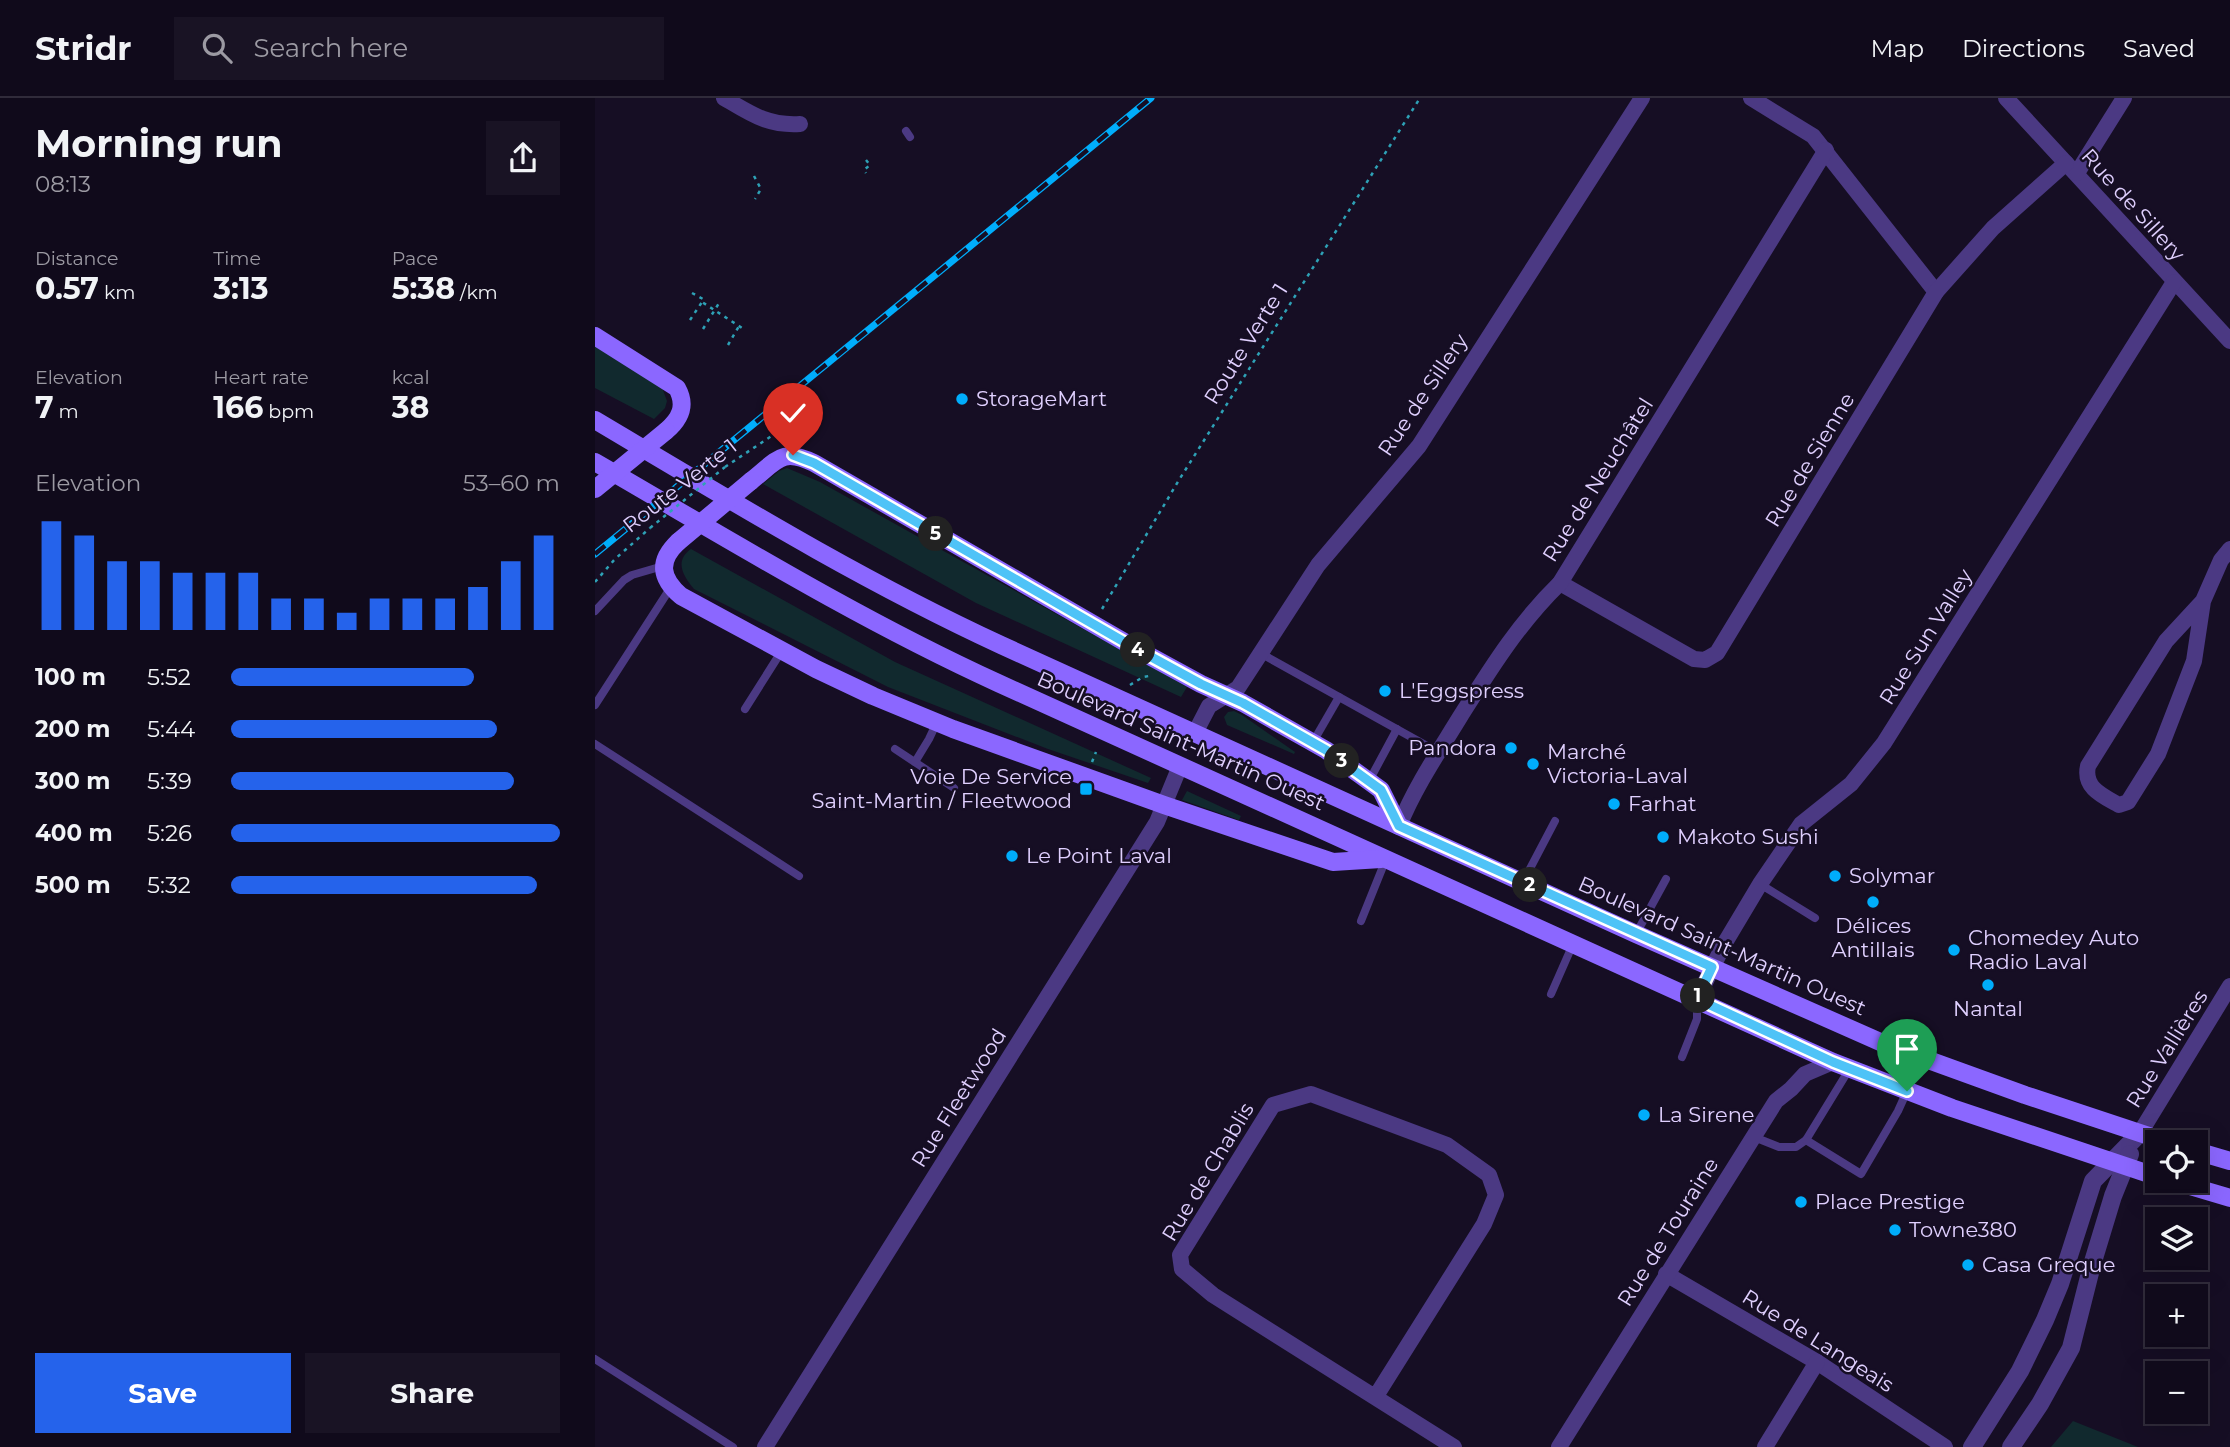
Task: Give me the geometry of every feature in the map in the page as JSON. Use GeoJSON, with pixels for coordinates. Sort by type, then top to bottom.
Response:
{"type":"FeatureCollection","features":[{"type":"Feature","properties":{"kind":"main road"},"geometry":{"type":"LineString","coordinates":[[595,336],[677,388],[682,402],[677,419],[666,431],[595,489]]}},
{"type":"Feature","properties":{"kind":"main road","name":"Boulevard Saint-Martin Ouest"},"geometry":{"type":"LineString","coordinates":[[595,420],[892,593],[976,633],[1636,933],[1906,1052],[2015,1092],[2145,1135]]}},
{"type":"Feature","properties":{"kind":"main road"},"geometry":{"type":"LineString","coordinates":[[1386,859],[1333,862],[1164,805],[873,696],[781,652],[687,600],[671,587],[666,578],[664,566],[667,553],[781,457],[801,457],[1133,647],[1226,695],[1346,763],[1381,790],[1399,826]]}},
{"type":"Feature","properties":{"kind":"main road","name":"Boulevard Saint-Martin Ouest"},"geometry":{"type":"LineString","coordinates":[[595,462],[803,584],[946,659],[1842,1065],[1907,1091],[2145,1173]]}},
{"type":"Feature","properties":{"kind":"main road"},"geometry":{"type":"LineString","coordinates":[[2208,1155],[2230,1161]]}},
{"type":"Feature","properties":{"kind":"main road"},"geometry":{"type":"LineString","coordinates":[[2208,1191],[2230,1198]]}},
{"type":"Feature","properties":{"kind":"street"},"geometry":{"type":"LineString","coordinates":[[724,98],[763,120],[800,124]]}},
{"type":"Feature","properties":{"kind":"street","name":"Rue de Sillery"},"geometry":{"type":"LineString","coordinates":[[1195,733],[1209,706],[1238,688],[1318,565],[1419,446],[1642,98]]}},
{"type":"Feature","properties":{"kind":"street"},"geometry":{"type":"LineString","coordinates":[[1751,98],[1813,136],[1936,292]]}},
{"type":"Feature","properties":{"kind":"street","name":"Rue de Sillery"},"geometry":{"type":"LineString","coordinates":[[2006,98],[2230,341]]}},
{"type":"Feature","properties":{"kind":"street","name":"Rue de Sienne"},"geometry":{"type":"LineString","coordinates":[[1560,583],[1694,659],[1705,660],[1717,653],[1936,292],[1993,228],[2071,168],[2124,98]]}},
{"type":"Feature","properties":{"kind":"street","name":"Rue de Neuchâtel"},"geometry":{"type":"LineString","coordinates":[[1399,826],[1410,800],[1438,752],[1513,636],[1534,609],[1560,583],[1826,150]]}},
{"type":"Feature","properties":{"kind":"street","name":"Rue Sun Valley"},"geometry":{"type":"LineString","coordinates":[[1697,999],[1712,967],[1760,884],[1801,824],[1851,784],[1884,743],[2174,282]]}},
{"type":"Feature","properties":{"kind":"street"},"geometry":{"type":"LineString","coordinates":[[2203,601],[2166,641],[2088,766],[2086,774],[2094,791],[2119,805],[2127,802],[2158,754],[2194,661],[2203,601],[2221,560],[2230,549]]}},
{"type":"Feature","properties":{"kind":"street","name":"Rue Fleetwood"},"geometry":{"type":"LineString","coordinates":[[765,1447],[1157,822],[1180,766]]}},
{"type":"Feature","properties":{"kind":"street","name":"Rue Vallières"},"geometry":{"type":"LineString","coordinates":[[2140,1133],[2230,986]]}},
{"type":"Feature","properties":{"kind":"street","name":"Rue de Touraine"},"geometry":{"type":"LineString","coordinates":[[1559,1447],[1776,1101],[1805,1074],[1842,1065]]}},
{"type":"Feature","properties":{"kind":"street","name":"Rue de Chablis"},"geometry":{"type":"LineString","coordinates":[[1376,1396],[1484,1224],[1496,1195],[1489,1175],[1447,1145],[1311,1094],[1273,1105],[1180,1255],[1182,1269],[1213,1295],[1454,1447]]}},
{"type":"Feature","properties":{"kind":"street"},"geometry":{"type":"LineString","coordinates":[[1972,1447],[2020,1371],[2060,1284],[2092,1181],[2118,1164],[2140,1133]]}},
{"type":"Feature","properties":{"kind":"street"},"geometry":{"type":"LineString","coordinates":[[2011,1447],[2040,1404],[2071,1348],[2113,1196],[2118,1164]]}},
{"type":"Feature","properties":{"kind":"street","name":"Rue de Langeais"},"geometry":{"type":"LineString","coordinates":[[1666,1274],[1817,1362],[1945,1447]]}},
{"type":"Feature","properties":{"kind":"street"},"geometry":{"type":"LineString","coordinates":[[1765,1447],[1817,1362]]}},
{"type":"Feature","properties":{"kind":"lane"},"geometry":{"type":"LineString","coordinates":[[595,611],[624,580],[664,566]]}},
{"type":"Feature","properties":{"kind":"lane"},"geometry":{"type":"LineString","coordinates":[[595,705],[671,587]]}},
{"type":"Feature","properties":{"kind":"lane"},"geometry":{"type":"LineString","coordinates":[[745,709],[781,652]]}},
{"type":"Feature","properties":{"kind":"lane"},"geometry":{"type":"LineString","coordinates":[[1260,653],[1438,752]]}},
{"type":"Feature","properties":{"kind":"lane"},"geometry":{"type":"LineString","coordinates":[[1313,743],[1339,697]]}},
{"type":"Feature","properties":{"kind":"lane"},"geometry":{"type":"LineString","coordinates":[[915,762],[937,722]]}},
{"type":"Feature","properties":{"kind":"lane"},"geometry":{"type":"LineString","coordinates":[[1369,781],[1397,729]]}},
{"type":"Feature","properties":{"kind":"lane"},"geometry":{"type":"LineString","coordinates":[[595,744],[799,876]]}},
{"type":"Feature","properties":{"kind":"lane"},"geometry":{"type":"LineString","coordinates":[[895,749],[954,788]]}},
{"type":"Feature","properties":{"kind":"lane"},"geometry":{"type":"LineString","coordinates":[[1523,882],[1555,821]]}},
{"type":"Feature","properties":{"kind":"lane"},"geometry":{"type":"LineString","coordinates":[[1360,921],[1386,859]]}},
{"type":"Feature","properties":{"kind":"lane"},"geometry":{"type":"LineString","coordinates":[[1636,933],[1666,879]]}},
{"type":"Feature","properties":{"kind":"lane"},"geometry":{"type":"LineString","coordinates":[[1760,884],[1815,918]]}},
{"type":"Feature","properties":{"kind":"lane"},"geometry":{"type":"LineString","coordinates":[[1551,994],[1573,944]]}},
{"type":"Feature","properties":{"kind":"lane"},"geometry":{"type":"LineString","coordinates":[[1682,1057],[1696,1019],[1697,999]]}},
{"type":"Feature","properties":{"kind":"lane"},"geometry":{"type":"LineString","coordinates":[[1753,1136],[1779,1147],[1796,1147],[1805,1140],[1842,1065]]}},
{"type":"Feature","properties":{"kind":"lane"},"geometry":{"type":"LineString","coordinates":[[1805,1140],[1861,1174],[1907,1091]]}},
{"type":"Feature","properties":{"kind":"lane"},"geometry":{"type":"LineString","coordinates":[[595,1359],[733,1447]]}},
{"type":"Feature","properties":{"kind":"path","name":"Route Verte 1"},"geometry":{"type":"LineString","coordinates":[[1102,609],[1174,488],[1420,98]]}},
{"type":"Feature","properties":{"kind":"path"},"geometry":{"type":"LineString","coordinates":[[866,160],[870,165],[864,170],[866,173]]}},
{"type":"Feature","properties":{"kind":"path"},"geometry":{"type":"LineString","coordinates":[[754,176],[761,190],[755,199]]}},
{"type":"Feature","properties":{"kind":"path"},"geometry":{"type":"LineString","coordinates":[[692,293],[741,327],[728,345]]}},
{"type":"Feature","properties":{"kind":"path"},"geometry":{"type":"LineString","coordinates":[[691,320],[702,302]]}},
{"type":"Feature","properties":{"kind":"path"},"geometry":{"type":"LineString","coordinates":[[703,329],[719,303]]}},
{"type":"Feature","properties":{"kind":"path","name":"Route Verte 1"},"geometry":{"type":"LineString","coordinates":[[595,582],[615,559],[650,528],[725,467],[774,434],[793,436]]}},
{"type":"Feature","properties":{"kind":"path","name":"Boulevard Saint-Martin Ouest"},"geometry":{"type":"LineString","coordinates":[[1135,682],[1146,676],[1152,677]]}},
{"type":"Feature","properties":{"kind":"path"},"geometry":{"type":"LineString","coordinates":[[1090,767],[1097,752]]}},
{"type":"Feature","properties":{"kind":"green space"},"geometry":{"type":"Polygon","coordinates":[[[595,343],[661,385],[667,401],[665,408],[654,419],[595,388],[595,343]]]}},
{"type":"Feature","properties":{"kind":"green space"},"geometry":{"type":"Polygon","coordinates":[[[787,468],[820,482],[1187,687],[1181,697],[976,603],[763,484],[787,468]]]}},
{"type":"Feature","properties":{"kind":"green space"},"geometry":{"type":"Polygon","coordinates":[[[691,549],[895,662],[1151,778],[1148,783],[1048,749],[888,687],[694,589],[682,569],[683,558],[691,549]]]}},
{"type":"Feature","properties":{"kind":"green space"},"geometry":{"type":"Polygon","coordinates":[[[1234,711],[1295,752],[1294,754],[1227,725],[1224,717],[1228,712],[1234,711]]]}},
{"type":"Feature","properties":{"kind":"green space"},"geometry":{"type":"Polygon","coordinates":[[[1187,791],[1241,816],[1239,820],[1182,800],[1187,791]]]}},
{"type":"Feature","properties":{"kind":"green space"},"geometry":{"type":"Polygon","coordinates":[[[2073,1421],[2138,1447],[2051,1447],[2073,1421]]]}},
{"type":"Feature","properties":{"kind":"railway"},"geometry":{"type":"LineString","coordinates":[[595,554],[1151,98]]}},
{"type":"Feature","properties":{"kind":"place","name":"StorageMart"},"geometry":{"type":"Point","coordinates":[962,399]}},
{"type":"Feature","properties":{"kind":"place","name":"L'Eggspress"},"geometry":{"type":"Point","coordinates":[1385,691]}},
{"type":"Feature","properties":{"kind":"place","name":"Pandora"},"geometry":{"type":"Point","coordinates":[1511,748]}},
{"type":"Feature","properties":{"kind":"place","name":"Marché Victoria-Laval"},"geometry":{"type":"Point","coordinates":[1533,764]}},
{"type":"Feature","properties":{"kind":"place","name":"Voie De Service Saint-Martin / Fleetwood"},"geometry":{"type":"Point","coordinates":[1086,789]}},
{"type":"Feature","properties":{"kind":"place","name":"Farhat"},"geometry":{"type":"Point","coordinates":[1614,804]}},
{"type":"Feature","properties":{"kind":"place","name":"Makoto Sushi"},"geometry":{"type":"Point","coordinates":[1663,837]}},
{"type":"Feature","properties":{"kind":"place","name":"Le Point Laval"},"geometry":{"type":"Point","coordinates":[1012,856]}},
{"type":"Feature","properties":{"kind":"place","name":"Solymar"},"geometry":{"type":"Point","coordinates":[1835,876]}},
{"type":"Feature","properties":{"kind":"place","name":"Délices Antillais"},"geometry":{"type":"Point","coordinates":[1873,902]}},
{"type":"Feature","properties":{"kind":"place","name":"Chomedey Auto Radio Laval"},"geometry":{"type":"Point","coordinates":[1954,950]}},
{"type":"Feature","properties":{"kind":"place","name":"Nantal"},"geometry":{"type":"Point","coordinates":[1988,985]}},
{"type":"Feature","properties":{"kind":"place","name":"La Sirene"},"geometry":{"type":"Point","coordinates":[1644,1115]}},
{"type":"Feature","properties":{"kind":"place","name":"Place Prestige"},"geometry":{"type":"Point","coordinates":[1801,1202]}},
{"type":"Feature","properties":{"kind":"place","name":"Towne380"},"geometry":{"type":"Point","coordinates":[1895,1230]}},
{"type":"Feature","properties":{"kind":"place","name":"Casa Greque"},"geometry":{"type":"Point","coordinates":[1968,1265]}},
{"type":"Feature","properties":{"kind":"route"},"geometry":{"type":"LineString","coordinates":[[793,455],[814,463],[1133,647],[1201,684],[1243,703],[1326,750],[1381,790],[1399,826],[1712,967],[1697,999],[1833,1062],[1907,1091]]}}]}
